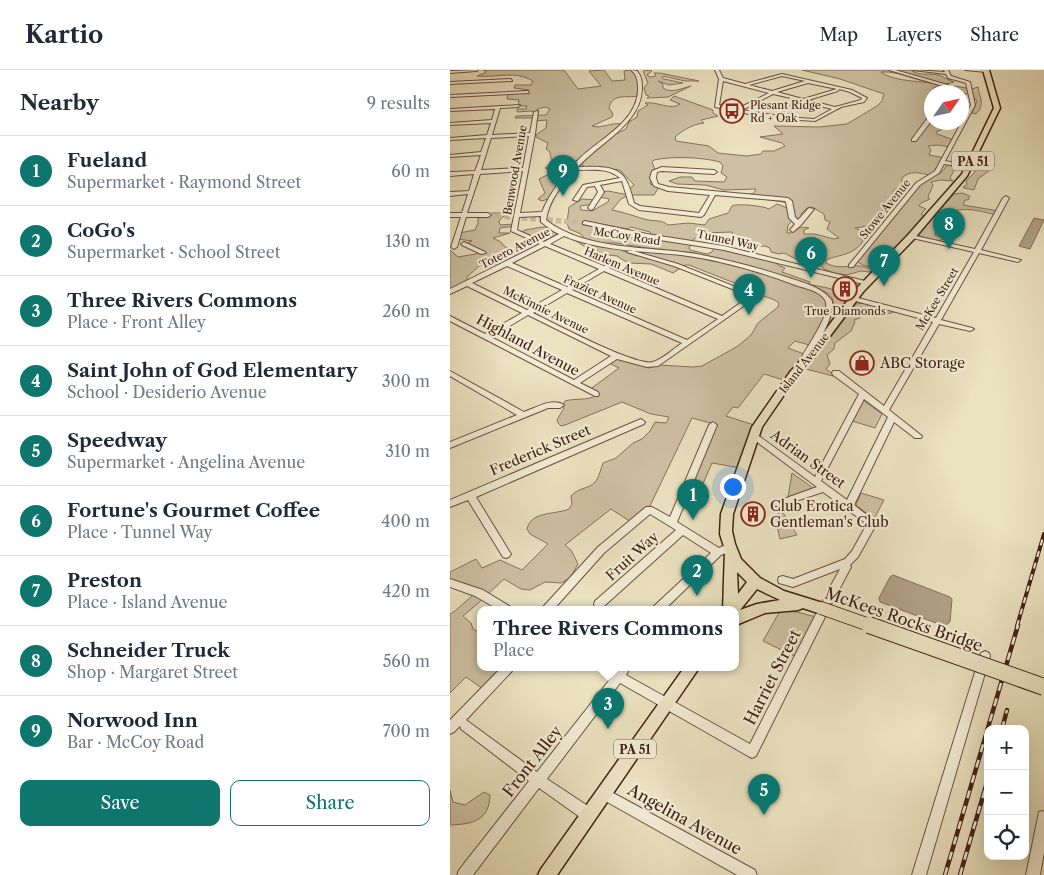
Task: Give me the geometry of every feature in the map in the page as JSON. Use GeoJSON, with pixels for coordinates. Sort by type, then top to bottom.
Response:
{"type":"FeatureCollection","features":[{"type":"Feature","properties":{"kind":"main road","name":"Island Avenue"},"geometry":{"type":"LineString","coordinates":[[742,568],[744,564],[728,523],[727,514],[753,436],[804,359],[815,350],[867,283],[911,237],[957,184],[970,166],[997,108],[986,70]]}},
{"type":"Feature","properties":{"kind":"main road","name":"Island Avenue"},"geometry":{"type":"LineString","coordinates":[[728,523],[724,550],[755,582]]}},
{"type":"Feature","properties":{"kind":"main road"},"geometry":{"type":"LineString","coordinates":[[724,550],[729,568],[731,606]]}},
{"type":"Feature","properties":{"kind":"main road"},"geometry":{"type":"LineString","coordinates":[[734,606],[755,582]]}},
{"type":"Feature","properties":{"kind":"main road","name":"McKees Rocks Bridge"},"geometry":{"type":"LineString","coordinates":[[755,582],[772,592],[1044,687]]}},
{"type":"Feature","properties":{"kind":"main road"},"geometry":{"type":"LineString","coordinates":[[739,618],[751,612],[768,607],[784,605],[821,608]]}},
{"type":"Feature","properties":{"kind":"main road","name":"PA 51"},"geometry":{"type":"LineString","coordinates":[[547,875],[690,671]]}},
{"type":"Feature","properties":{"kind":"street"},"geometry":{"type":"LineString","coordinates":[[450,72],[476,70]]}},
{"type":"Feature","properties":{"kind":"street"},"geometry":{"type":"LineString","coordinates":[[517,215],[544,214],[549,202],[574,168],[632,114],[641,96],[639,76],[633,70]]}},
{"type":"Feature","properties":{"kind":"street"},"geometry":{"type":"LineString","coordinates":[[717,70],[721,79],[717,105],[737,111],[780,118],[815,120],[821,119],[834,108],[865,99],[864,96],[856,92],[778,75],[745,85]]}},
{"type":"Feature","properties":{"kind":"street"},"geometry":{"type":"LineString","coordinates":[[891,70],[934,85]]}},
{"type":"Feature","properties":{"kind":"street"},"geometry":{"type":"LineString","coordinates":[[915,70],[946,73]]}},
{"type":"Feature","properties":{"kind":"street"},"geometry":{"type":"LineString","coordinates":[[967,70],[986,70]]}},
{"type":"Feature","properties":{"kind":"street","name":"Stowe Avenue"},"geometry":{"type":"LineString","coordinates":[[851,266],[918,184],[935,174],[944,162],[974,104],[968,82],[946,73]]}},
{"type":"Feature","properties":{"kind":"street"},"geometry":{"type":"LineString","coordinates":[[721,79],[834,108]]}},
{"type":"Feature","properties":{"kind":"street"},"geometry":{"type":"LineString","coordinates":[[450,83],[511,80]]}},
{"type":"Feature","properties":{"kind":"street"},"geometry":{"type":"LineString","coordinates":[[737,111],[773,92],[807,82]]}},
{"type":"Feature","properties":{"kind":"street"},"geometry":{"type":"LineString","coordinates":[[780,118],[791,106],[803,100],[840,89]]}},
{"type":"Feature","properties":{"kind":"street"},"geometry":{"type":"LineString","coordinates":[[450,96],[528,92]]}},
{"type":"Feature","properties":{"kind":"street"},"geometry":{"type":"LineString","coordinates":[[450,110],[518,106]]}},
{"type":"Feature","properties":{"kind":"street"},"geometry":{"type":"LineString","coordinates":[[454,247],[498,107]]}},
{"type":"Feature","properties":{"kind":"street","name":"Benwood Avenue"},"geometry":{"type":"LineString","coordinates":[[514,231],[536,112]]}},
{"type":"Feature","properties":{"kind":"street"},"geometry":{"type":"LineString","coordinates":[[450,124],[494,121]]}},
{"type":"Feature","properties":{"kind":"street"},"geometry":{"type":"LineString","coordinates":[[914,140],[924,125]]}},
{"type":"Feature","properties":{"kind":"street"},"geometry":{"type":"LineString","coordinates":[[450,139],[533,134]]}},
{"type":"Feature","properties":{"kind":"street"},"geometry":{"type":"LineString","coordinates":[[450,156],[484,153]]}},
{"type":"Feature","properties":{"kind":"street"},"geometry":{"type":"LineString","coordinates":[[944,162],[970,166]]}},
{"type":"Feature","properties":{"kind":"street"},"geometry":{"type":"LineString","coordinates":[[574,168],[612,171],[624,179],[631,202],[636,207],[701,216],[713,195]]}},
{"type":"Feature","properties":{"kind":"street"},"geometry":{"type":"LineString","coordinates":[[714,172],[673,168],[657,169],[654,172],[653,178],[657,186],[713,195],[746,197]]}},
{"type":"Feature","properties":{"kind":"street"},"geometry":{"type":"LineString","coordinates":[[450,174],[524,169]]}},
{"type":"Feature","properties":{"kind":"street"},"geometry":{"type":"LineString","coordinates":[[576,200],[585,186],[624,179]]}},
{"type":"Feature","properties":{"kind":"street"},"geometry":{"type":"LineString","coordinates":[[591,208],[601,192],[597,184]]}},
{"type":"Feature","properties":{"kind":"street"},"geometry":{"type":"LineString","coordinates":[[450,194],[471,192]]}},
{"type":"Feature","properties":{"kind":"street"},"geometry":{"type":"LineString","coordinates":[[735,197],[750,195],[786,199],[789,201],[792,218],[799,224]]}},
{"type":"Feature","properties":{"kind":"street","name":"McKee Street"},"geometry":{"type":"LineString","coordinates":[[884,410],[1006,198]]}},
{"type":"Feature","properties":{"kind":"street"},"geometry":{"type":"LineString","coordinates":[[793,230],[811,209]]}},
{"type":"Feature","properties":{"kind":"street","name":"McCoy Road"},"geometry":{"type":"LineString","coordinates":[[544,214],[543,221],[562,235],[619,246],[705,258],[772,274],[823,294],[830,301],[829,312],[819,334],[808,348],[804,359]]}},
{"type":"Feature","properties":{"kind":"street"},"geometry":{"type":"LineString","coordinates":[[450,216],[488,215]]}},
{"type":"Feature","properties":{"kind":"street","name":"Tunnel Way"},"geometry":{"type":"LineString","coordinates":[[585,223],[647,236],[730,249],[867,283]]}},
{"type":"Feature","properties":{"kind":"street","name":"Harlem Avenue"},"geometry":{"type":"LineString","coordinates":[[514,231],[607,268],[722,318]]}},
{"type":"Feature","properties":{"kind":"street"},"geometry":{"type":"LineString","coordinates":[[450,236],[458,234]]}},
{"type":"Feature","properties":{"kind":"street","name":"Totero Avenue"},"geometry":{"type":"LineString","coordinates":[[450,292],[562,235]]}},
{"type":"Feature","properties":{"kind":"street"},"geometry":{"type":"LineString","coordinates":[[911,237],[1018,260]]}},
{"type":"Feature","properties":{"kind":"street"},"geometry":{"type":"LineString","coordinates":[[464,244],[483,253]]}},
{"type":"Feature","properties":{"kind":"street","name":"McKinnie Avenue"},"geometry":{"type":"LineString","coordinates":[[467,283],[616,356],[651,365],[687,343],[755,296],[676,265],[625,250],[619,246]]}},
{"type":"Feature","properties":{"kind":"street","name":"Frazier Avenue"},"geometry":{"type":"LineString","coordinates":[[506,263],[687,343]]}},
{"type":"Feature","properties":{"kind":"street"},"geometry":{"type":"LineString","coordinates":[[485,336],[607,268]]}},
{"type":"Feature","properties":{"kind":"street"},"geometry":{"type":"LineString","coordinates":[[854,299],[970,329]]}},
{"type":"Feature","properties":{"kind":"street","name":"Highland Avenue"},"geometry":{"type":"LineString","coordinates":[[450,318],[595,394]]}},
{"type":"Feature","properties":{"kind":"street"},"geometry":{"type":"LineString","coordinates":[[574,383],[616,356]]}},
{"type":"Feature","properties":{"kind":"street"},"geometry":{"type":"LineString","coordinates":[[450,372],[522,415]]}},
{"type":"Feature","properties":{"kind":"street"},"geometry":{"type":"LineString","coordinates":[[836,374],[918,436]]}},
{"type":"Feature","properties":{"kind":"street"},"geometry":{"type":"LineString","coordinates":[[816,482],[863,394]]}},
{"type":"Feature","properties":{"kind":"street"},"geometry":{"type":"LineString","coordinates":[[452,442],[547,406],[560,405]]}},
{"type":"Feature","properties":{"kind":"street"},"geometry":{"type":"LineString","coordinates":[[850,506],[893,416]]}},
{"type":"Feature","properties":{"kind":"street","name":"Frederick Street"},"geometry":{"type":"LineString","coordinates":[[450,504],[641,422]]}},
{"type":"Feature","properties":{"kind":"street"},"geometry":{"type":"LineString","coordinates":[[672,523],[713,425]]}},
{"type":"Feature","properties":{"kind":"street","name":"Adrian Street"},"geometry":{"type":"LineString","coordinates":[[753,436],[872,523],[855,554],[845,563]]}},
{"type":"Feature","properties":{"kind":"street"},"geometry":{"type":"LineString","coordinates":[[778,504],[824,488]]}},
{"type":"Feature","properties":{"kind":"street"},"geometry":{"type":"LineString","coordinates":[[470,495],[506,554]]}},
{"type":"Feature","properties":{"kind":"street"},"geometry":{"type":"LineString","coordinates":[[551,606],[601,550],[650,509],[672,523],[724,550],[661,606]]}},
{"type":"Feature","properties":{"kind":"street","name":"Fruit Way"},"geometry":{"type":"LineString","coordinates":[[599,604],[683,529]]}},
{"type":"Feature","properties":{"kind":"street"},"geometry":{"type":"LineString","coordinates":[[783,580],[793,583],[845,563]]}},
{"type":"Feature","properties":{"kind":"street","name":"Harriet Street"},"geometry":{"type":"LineString","coordinates":[[666,704],[752,752],[821,608],[846,567],[845,563]]}},
{"type":"Feature","properties":{"kind":"street"},"geometry":{"type":"LineString","coordinates":[[450,583],[479,593],[500,606]]}},
{"type":"Feature","properties":{"kind":"street"},"geometry":{"type":"LineString","coordinates":[[919,875],[985,656]]}},
{"type":"Feature","properties":{"kind":"street"},"geometry":{"type":"LineString","coordinates":[[450,728],[505,671]]}},
{"type":"Feature","properties":{"kind":"street"},"geometry":{"type":"LineString","coordinates":[[622,672],[666,704]]}},
{"type":"Feature","properties":{"kind":"street","name":"Front Alley"},"geometry":{"type":"LineString","coordinates":[[464,875],[622,672]]}},
{"type":"Feature","properties":{"kind":"street"},"geometry":{"type":"LineString","coordinates":[[465,725],[538,780],[589,815]]}},
{"type":"Feature","properties":{"kind":"street","name":"Angelina Avenue"},"geometry":{"type":"LineString","coordinates":[[604,794],[750,875]]}},
{"type":"Feature","properties":{"kind":"street"},"geometry":{"type":"LineString","coordinates":[[1033,875],[1044,817]]}},
{"type":"Feature","properties":{"kind":"shaded area"},"geometry":{"type":"Polygon","coordinates":[[[483,70],[564,70],[578,89],[601,86],[589,71],[604,70],[612,81],[625,80],[624,71],[630,70],[639,77],[639,96],[620,97],[613,100],[609,108],[613,114],[612,117],[592,126],[622,124],[577,161],[558,165],[555,170],[558,174],[566,177],[551,198],[542,201],[538,199],[545,193],[539,179],[549,174],[549,170],[545,168],[552,160],[550,152],[546,149],[548,143],[536,137],[536,135],[546,128],[547,120],[535,121],[533,118],[515,118],[516,116],[546,115],[550,109],[545,107],[537,109],[538,113],[530,111],[517,112],[517,109],[526,109],[527,106],[518,106],[519,100],[507,99],[508,94],[529,90],[514,88],[515,85],[531,85],[533,81],[512,75],[477,76],[485,73],[486,71],[483,70]]]}},
{"type":"Feature","properties":{"kind":"shaded area"},"geometry":{"type":"Polygon","coordinates":[[[802,70],[911,70],[919,74],[939,75],[954,82],[938,84],[941,85],[924,85],[924,130],[941,130],[936,132],[937,134],[954,140],[951,147],[928,146],[931,150],[929,155],[945,158],[938,169],[930,175],[911,173],[905,175],[902,178],[902,184],[893,191],[894,202],[879,213],[879,216],[868,226],[855,228],[864,232],[859,236],[863,241],[859,246],[851,252],[826,260],[826,263],[834,266],[860,266],[873,270],[869,272],[861,271],[846,275],[834,273],[824,269],[818,263],[798,260],[784,253],[771,252],[770,248],[765,246],[753,247],[734,238],[732,232],[703,233],[690,242],[653,236],[650,232],[631,227],[627,229],[585,221],[582,225],[601,227],[595,232],[645,240],[649,237],[694,243],[689,247],[690,250],[707,254],[712,252],[715,247],[776,262],[785,268],[782,272],[810,282],[809,284],[837,291],[845,298],[847,303],[832,324],[827,326],[832,313],[832,298],[829,294],[815,288],[825,296],[828,313],[809,345],[795,341],[788,348],[804,354],[787,381],[764,374],[738,408],[733,407],[726,416],[757,426],[741,468],[712,463],[702,486],[700,488],[692,485],[714,424],[692,418],[649,508],[631,522],[611,509],[565,545],[571,550],[578,564],[570,578],[561,583],[545,582],[530,590],[521,589],[504,579],[485,597],[450,583],[450,572],[476,559],[482,568],[500,560],[522,570],[548,544],[530,534],[527,529],[529,523],[538,516],[569,509],[572,504],[571,496],[576,491],[595,482],[603,463],[616,458],[633,443],[642,439],[655,422],[666,423],[669,417],[651,414],[622,402],[561,426],[557,420],[564,408],[565,401],[590,398],[598,395],[589,390],[619,368],[607,362],[618,359],[649,368],[659,365],[702,366],[738,346],[751,335],[758,323],[778,307],[779,303],[757,292],[689,265],[685,265],[673,273],[651,264],[628,263],[617,256],[601,254],[597,250],[587,248],[576,241],[585,239],[581,234],[569,229],[567,223],[569,207],[582,199],[596,200],[594,204],[580,206],[581,210],[592,211],[608,202],[609,199],[600,197],[602,192],[608,191],[629,195],[628,190],[634,185],[620,170],[586,167],[582,165],[583,162],[603,143],[626,129],[629,122],[637,117],[638,111],[648,105],[645,103],[672,107],[680,104],[670,100],[674,96],[713,110],[713,113],[718,116],[701,120],[704,123],[685,130],[675,137],[676,141],[709,146],[718,153],[747,156],[761,154],[763,151],[774,151],[785,146],[782,143],[760,137],[783,134],[774,126],[819,127],[847,124],[882,101],[884,94],[840,79],[802,70]],[[881,72],[887,76],[902,80],[930,83],[890,72],[881,72]],[[687,158],[654,160],[652,162],[655,170],[650,184],[659,187],[654,195],[629,195],[621,199],[612,210],[648,220],[661,221],[668,225],[688,223],[705,225],[709,219],[728,213],[732,206],[735,205],[750,205],[769,209],[777,204],[790,209],[793,220],[788,225],[787,233],[806,227],[809,228],[804,230],[804,234],[815,234],[834,239],[839,238],[827,229],[830,222],[825,220],[824,214],[812,207],[807,208],[801,214],[802,218],[794,220],[790,203],[743,196],[754,193],[756,189],[724,190],[705,185],[677,184],[669,181],[680,177],[692,177],[695,181],[724,182],[727,177],[721,173],[723,166],[720,162],[687,158]],[[602,243],[637,256],[643,254],[629,250],[667,251],[615,243],[602,243]]]}},
{"type":"Feature","properties":{"kind":"shaded area"},"geometry":{"type":"Polygon","coordinates":[[[643,71],[652,71],[647,75],[650,77],[656,76],[654,73],[660,73],[699,81],[685,81],[663,76],[662,78],[664,79],[683,83],[669,85],[658,81],[663,84],[663,88],[666,90],[677,90],[691,86],[668,97],[647,98],[649,96],[646,95],[644,88],[648,83],[643,71]]]}},
{"type":"Feature","properties":{"kind":"shaded area"},"geometry":{"type":"Polygon","coordinates":[[[978,87],[981,107],[976,114],[972,113],[977,101],[970,94],[969,88],[978,87]]]}},
{"type":"Feature","properties":{"kind":"shaded area"},"geometry":{"type":"Polygon","coordinates":[[[979,161],[988,162],[985,167],[990,170],[978,179],[974,190],[964,188],[967,185],[966,181],[975,172],[975,163],[979,161]]]}},
{"type":"Feature","properties":{"kind":"shaded area"},"geometry":{"type":"Polygon","coordinates":[[[947,165],[957,165],[950,178],[953,181],[941,180],[931,182],[933,185],[928,197],[930,199],[919,206],[926,209],[921,214],[927,217],[881,268],[871,267],[858,262],[856,260],[919,184],[942,172],[947,165]]]}},
{"type":"Feature","properties":{"kind":"shaded area"},"geometry":{"type":"Polygon","coordinates":[[[962,193],[970,196],[963,205],[999,211],[997,215],[970,210],[957,210],[945,215],[934,226],[936,230],[935,235],[944,238],[938,242],[917,235],[954,194],[962,193]]]}},
{"type":"Feature","properties":{"kind":"shaded area"},"geometry":{"type":"Polygon","coordinates":[[[491,213],[518,213],[517,216],[504,216],[499,221],[500,225],[515,224],[515,226],[500,228],[499,233],[510,233],[493,238],[501,242],[505,247],[525,253],[503,264],[479,266],[468,276],[466,281],[450,291],[450,250],[458,257],[481,253],[465,244],[472,241],[457,239],[459,233],[475,230],[478,218],[487,217],[491,213]]]}},
{"type":"Feature","properties":{"kind":"shaded area"},"geometry":{"type":"Polygon","coordinates":[[[1034,218],[1044,220],[1030,249],[1019,246],[1034,218]]]}},
{"type":"Feature","properties":{"kind":"shaded area"},"geometry":{"type":"Polygon","coordinates":[[[542,227],[549,228],[558,234],[543,242],[522,232],[525,230],[542,227]]]}},
{"type":"Feature","properties":{"kind":"shaded area"},"geometry":{"type":"Polygon","coordinates":[[[863,303],[895,311],[884,313],[864,308],[858,312],[860,318],[854,320],[851,331],[835,343],[834,349],[827,355],[830,364],[826,369],[833,376],[806,369],[856,304],[863,303]]]}},
{"type":"Feature","properties":{"kind":"shaded area"},"geometry":{"type":"Polygon","coordinates":[[[863,400],[882,414],[875,428],[852,421],[863,400]]]}},
{"type":"Feature","properties":{"kind":"shaded area"},"geometry":{"type":"Polygon","coordinates":[[[792,473],[813,488],[788,497],[792,473]]]}},
{"type":"Feature","properties":{"kind":"shaded area"},"geometry":{"type":"Polygon","coordinates":[[[861,493],[884,500],[874,519],[856,505],[861,493]]]}},
{"type":"Feature","properties":{"kind":"shaded area"},"geometry":{"type":"Polygon","coordinates":[[[780,508],[797,535],[780,539],[776,522],[780,508]]]}},
{"type":"Feature","properties":{"kind":"shaded area"},"geometry":{"type":"Polygon","coordinates":[[[893,575],[950,597],[952,599],[950,622],[944,626],[880,602],[879,598],[890,577],[893,575]]]}},
{"type":"Feature","properties":{"kind":"shaded area"},"geometry":{"type":"Polygon","coordinates":[[[474,594],[483,599],[463,616],[477,631],[477,671],[505,671],[486,691],[466,677],[450,693],[450,614],[474,594]]]}},
{"type":"Feature","properties":{"kind":"shaded area"},"geometry":{"type":"Polygon","coordinates":[[[780,611],[797,612],[816,617],[796,657],[763,641],[780,611]]]}},
{"type":"Feature","properties":{"kind":"shaded area"},"geometry":{"type":"Polygon","coordinates":[[[450,790],[453,802],[465,805],[484,792],[490,795],[487,811],[483,816],[472,822],[450,825],[450,790]]]}},
{"type":"Feature","properties":{"kind":"tunnel"},"geometry":{"type":"LineString","coordinates":[[488,215],[585,223]]}},
{"type":"Feature","properties":{"kind":"railway"},"geometry":{"type":"LineString","coordinates":[[1017,626],[1044,534]]}},
{"type":"Feature","properties":{"kind":"railway"},"geometry":{"type":"LineString","coordinates":[[945,875],[1018,625]]}},
{"type":"Feature","properties":{"kind":"railway"},"geometry":{"type":"LineString","coordinates":[[1003,725],[1007,710]]}},
{"type":"Feature","properties":{"kind":"railway"},"geometry":{"type":"LineString","coordinates":[[960,875],[984,793]]}},
{"type":"Feature","properties":{"kind":"place","name":"Plesant Ridge Rd + Oak"},"geometry":{"type":"Point","coordinates":[732,111]}},
{"type":"Feature","properties":{"kind":"place","name":"Norwood Inn"},"geometry":{"type":"Point","coordinates":[563,196]}},
{"type":"Feature","properties":{"kind":"place","name":"Schneider Truck"},"geometry":{"type":"Point","coordinates":[949,249]}},
{"type":"Feature","properties":{"kind":"place","name":"Fortune's Gourmet Coffee"},"geometry":{"type":"Point","coordinates":[811,278]}},
{"type":"Feature","properties":{"kind":"place","name":"Preston"},"geometry":{"type":"Point","coordinates":[884,286]}},
{"type":"Feature","properties":{"kind":"place","name":"True Diamonds"},"geometry":{"type":"Point","coordinates":[845,289]}},
{"type":"Feature","properties":{"kind":"place","name":"Saint John of God Elementary"},"geometry":{"type":"Point","coordinates":[749,315]}},
{"type":"Feature","properties":{"kind":"place","name":"ABC Storage"},"geometry":{"type":"Point","coordinates":[862,363]}},
{"type":"Feature","properties":{"kind":"place","name":"Club Erotica Gentleman's Club"},"geometry":{"type":"Point","coordinates":[753,514]}},
{"type":"Feature","properties":{"kind":"place","name":"Fueland"},"geometry":{"type":"Point","coordinates":[693,520]}},
{"type":"Feature","properties":{"kind":"place","name":"CoGo's"},"geometry":{"type":"Point","coordinates":[697,596]}},
{"type":"Feature","properties":{"kind":"place","name":"Three Rivers Commons"},"geometry":{"type":"Point","coordinates":[608,729]}},
{"type":"Feature","properties":{"kind":"place","name":"Speedway"},"geometry":{"type":"Point","coordinates":[764,815]}}]}
